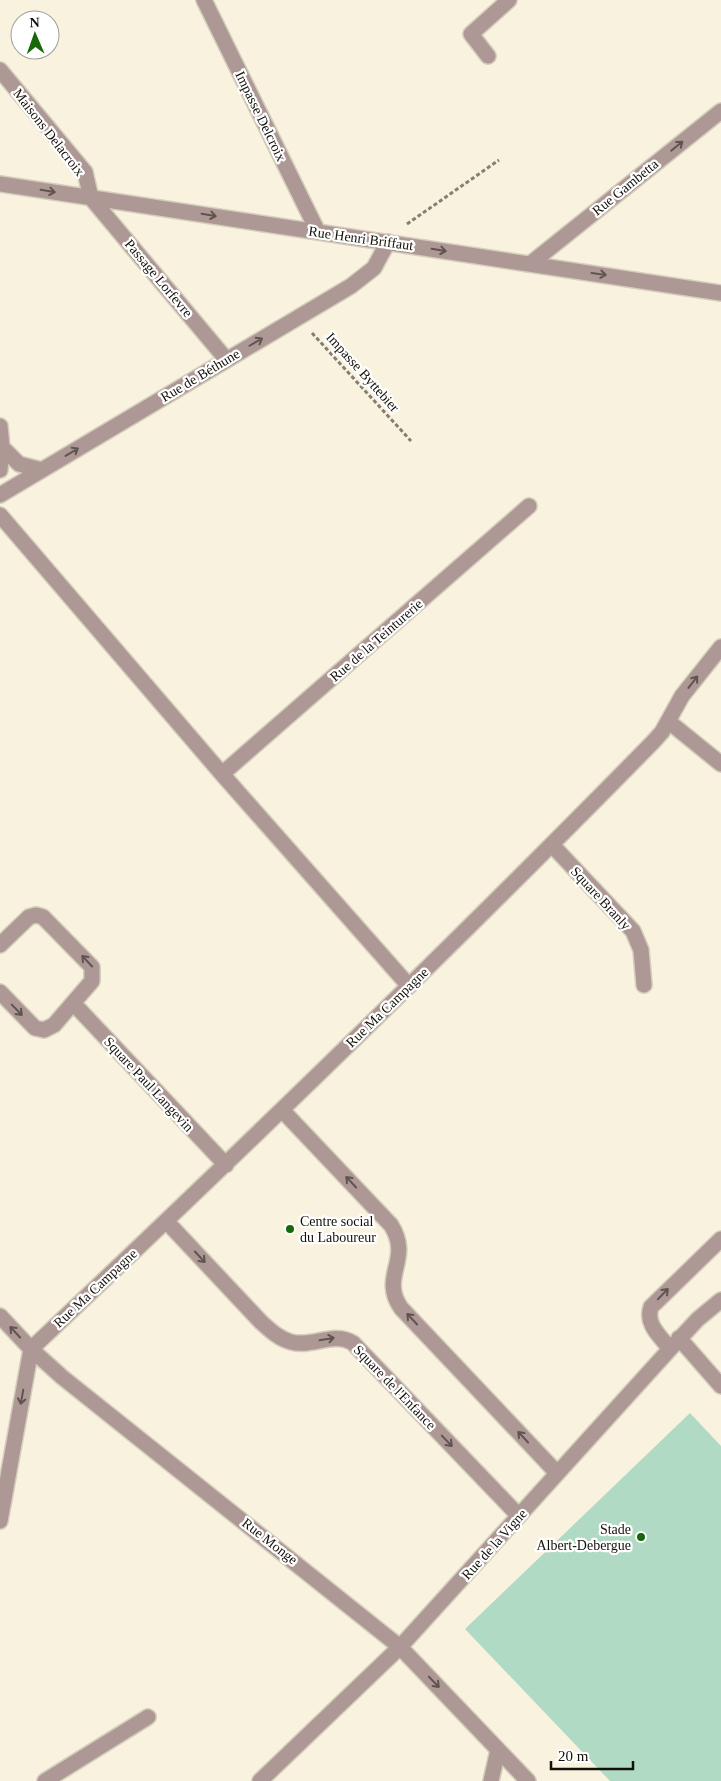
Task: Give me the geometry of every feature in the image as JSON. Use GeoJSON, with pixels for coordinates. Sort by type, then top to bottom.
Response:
{"type":"FeatureCollection","features":[{"type":"Feature","properties":{"kind":"street","name":"Impasse Delcroix"},"geometry":{"type":"LineString","coordinates":[[204,0],[318,232]]}},
{"type":"Feature","properties":{"kind":"street"},"geometry":{"type":"LineString","coordinates":[[488,56],[470,34],[509,0]]}},
{"type":"Feature","properties":{"kind":"street","name":"Maisons Delacroix"},"geometry":{"type":"LineString","coordinates":[[0,70],[85,172],[91,198]]}},
{"type":"Feature","properties":{"kind":"street","name":"Rue Gambetta"},"geometry":{"type":"LineString","coordinates":[[530,264],[721,110]]}},
{"type":"Feature","properties":{"kind":"street","name":"Rue Henri Briffaut"},"geometry":{"type":"LineString","coordinates":[[0,184],[721,292]]}},
{"type":"Feature","properties":{"kind":"street","name":"Passage Lorfevre"},"geometry":{"type":"LineString","coordinates":[[91,198],[226,359]]}},
{"type":"Feature","properties":{"kind":"street","name":"Rue de Béthune"},"geometry":{"type":"LineString","coordinates":[[0,495],[365,276],[374,268],[388,242]]}},
{"type":"Feature","properties":{"kind":"street"},"geometry":{"type":"LineString","coordinates":[[0,426],[2,447],[0,470]]}},
{"type":"Feature","properties":{"kind":"street"},"geometry":{"type":"LineString","coordinates":[[2,447],[19,464],[42,470]]}},
{"type":"Feature","properties":{"kind":"street","name":"Rue de la Teinturerie"},"geometry":{"type":"LineString","coordinates":[[222,774],[529,506]]}},
{"type":"Feature","properties":{"kind":"street"},"geometry":{"type":"LineString","coordinates":[[0,515],[222,774],[409,986]]}},
{"type":"Feature","properties":{"kind":"street","name":"Rue Ma Campagne"},"geometry":{"type":"LineString","coordinates":[[31,1349],[226,1165],[552,845],[653,742],[682,696],[721,647]]}},
{"type":"Feature","properties":{"kind":"street"},"geometry":{"type":"LineString","coordinates":[[668,721],[721,764]]}},
{"type":"Feature","properties":{"kind":"street","name":"Square Branly"},"geometry":{"type":"LineString","coordinates":[[552,845],[633,931],[641,950],[644,985]]}},
{"type":"Feature","properties":{"kind":"street"},"geometry":{"type":"LineString","coordinates":[[0,946],[29,917],[36,915],[43,917],[92,967],[94,973],[92,981],[54,1025],[44,1030],[35,1028],[0,992]]}},
{"type":"Feature","properties":{"kind":"street","name":"Square Paul Langevin"},"geometry":{"type":"LineString","coordinates":[[73,1003],[226,1165]]}},
{"type":"Feature","properties":{"kind":"street"},"geometry":{"type":"LineString","coordinates":[[282,1110],[392,1225],[400,1244],[400,1254],[393,1289],[395,1299],[401,1308],[557,1473]]}},
{"type":"Feature","properties":{"kind":"street","name":"Square de l'Enfance"},"geometry":{"type":"LineString","coordinates":[[167,1222],[261,1322],[278,1336],[301,1344],[339,1338],[353,1343],[519,1516]]}},
{"type":"Feature","properties":{"kind":"street"},"geometry":{"type":"LineString","coordinates":[[721,1239],[651,1307],[649,1312],[651,1324],[721,1386]]}},
{"type":"Feature","properties":{"kind":"street","name":"Rue de la Vigne"},"geometry":{"type":"LineString","coordinates":[[260,1781],[400,1647],[675,1344],[721,1300]]}},
{"type":"Feature","properties":{"kind":"street","name":"Rue Monge"},"geometry":{"type":"LineString","coordinates":[[0,1316],[31,1349],[62,1377],[400,1647],[528,1781]]}},
{"type":"Feature","properties":{"kind":"street"},"geometry":{"type":"LineString","coordinates":[[0,1521],[31,1349]]}},
{"type":"Feature","properties":{"kind":"street"},"geometry":{"type":"LineString","coordinates":[[45,1781],[148,1717]]}},
{"type":"Feature","properties":{"kind":"street"},"geometry":{"type":"LineString","coordinates":[[491,1781],[498,1750]]}},
{"type":"Feature","properties":{"kind":"path"},"geometry":{"type":"LineString","coordinates":[[388,242],[411,220],[499,160]]}},
{"type":"Feature","properties":{"kind":"path","name":"Impasse Byttebier"},"geometry":{"type":"LineString","coordinates":[[298,317],[411,441]]}},
{"type":"Feature","properties":{"kind":"green space","name":"Stade Albert-Debergue"},"geometry":{"type":"Polygon","coordinates":[[[690,1413],[721,1446],[721,1781],[610,1781],[465,1629],[690,1413]]]}},
{"type":"Feature","properties":{"kind":"place","name":"Centre social du Laboureur"},"geometry":{"type":"Point","coordinates":[290,1229]}},
{"type":"Feature","properties":{"kind":"place","name":"Stade Albert-Debergue"},"geometry":{"type":"Point","coordinates":[641,1537]}}]}
